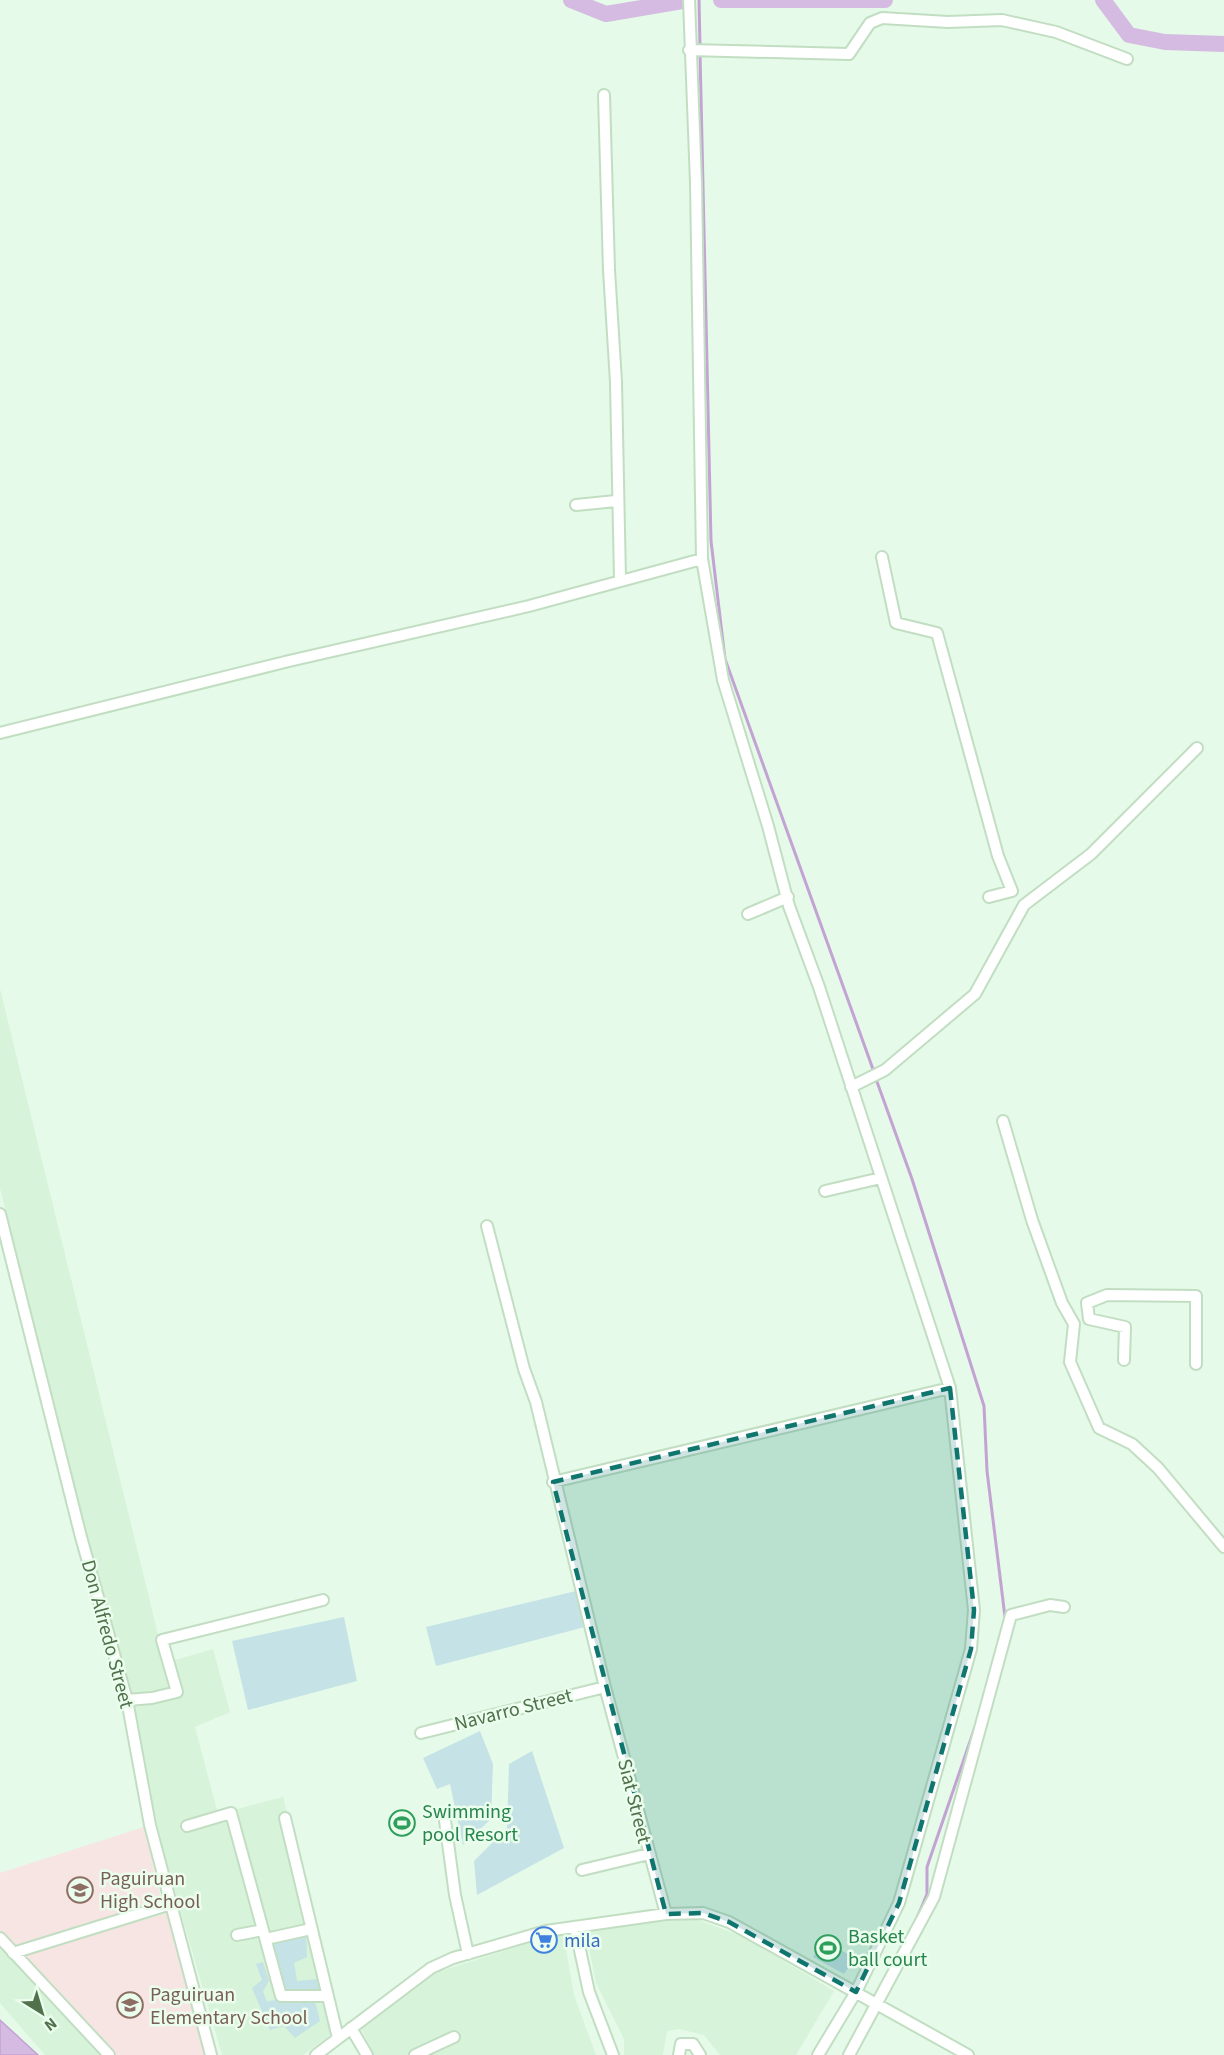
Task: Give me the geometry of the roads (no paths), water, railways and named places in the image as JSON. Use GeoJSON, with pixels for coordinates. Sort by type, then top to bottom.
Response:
{"type":"FeatureCollection","features":[{"type":"Feature","properties":{"kind":"street"},"geometry":{"type":"LineString","coordinates":[[689,0],[697,50],[696,194],[702,559],[723,681],[738,723],[788,897],[854,1085],[881,1178],[950,1388],[974,1610],[971,1648],[899,1903],[857,1993],[818,2055]]}},
{"type":"Feature","properties":{"kind":"street"},"geometry":{"type":"LineString","coordinates":[[697,50],[849,54],[870,23],[882,18],[948,22],[1002,20],[1056,32],[1126,59]]}},
{"type":"Feature","properties":{"kind":"street"},"geometry":{"type":"LineString","coordinates":[[604,95],[609,270],[616,382],[616,501],[620,580]]}},
{"type":"Feature","properties":{"kind":"street"},"geometry":{"type":"LineString","coordinates":[[576,505],[616,501]]}},
{"type":"Feature","properties":{"kind":"street"},"geometry":{"type":"LineString","coordinates":[[882,557],[896,623],[937,633],[998,856],[1012,891],[989,897]]}},
{"type":"Feature","properties":{"kind":"street"},"geometry":{"type":"LineString","coordinates":[[0,733],[290,660],[529,606],[702,559]]}},
{"type":"Feature","properties":{"kind":"street"},"geometry":{"type":"LineString","coordinates":[[854,1085],[876,1074],[975,994],[1024,905],[1091,854],[1197,748]]}},
{"type":"Feature","properties":{"kind":"street"},"geometry":{"type":"LineString","coordinates":[[748,914],[788,897]]}},
{"type":"Feature","properties":{"kind":"street"},"geometry":{"type":"LineString","coordinates":[[1003,1121],[1062,1303],[1074,1324],[1071,1362],[1099,1428],[1132,1444],[1158,1468],[1224,1547]]}},
{"type":"Feature","properties":{"kind":"street"},"geometry":{"type":"LineString","coordinates":[[825,1191],[881,1178]]}},
{"type":"Feature","properties":{"kind":"street","name":"Don Alfredo Street"},"geometry":{"type":"LineString","coordinates":[[0,1215],[81,1537],[127,1700],[150,1825],[211,2055]]}},
{"type":"Feature","properties":{"kind":"street","name":"Siat Street"},"geometry":{"type":"LineString","coordinates":[[487,1226],[524,1369],[536,1402],[553,1482],[605,1687],[666,1914]]}},
{"type":"Feature","properties":{"kind":"street"},"geometry":{"type":"LineString","coordinates":[[1124,1360],[1125,1327],[1089,1319],[1087,1302],[1107,1294],[1196,1296],[1196,1364]]}},
{"type":"Feature","properties":{"kind":"street"},"geometry":{"type":"LineString","coordinates":[[553,1482],[950,1388]]}},
{"type":"Feature","properties":{"kind":"street"},"geometry":{"type":"LineString","coordinates":[[127,1700],[152,1698],[177,1692],[162,1640],[323,1600]]}},
{"type":"Feature","properties":{"kind":"street"},"geometry":{"type":"LineString","coordinates":[[849,2055],[933,1897],[1011,1615],[1050,1605],[1064,1607]]}},
{"type":"Feature","properties":{"kind":"street","name":"Navarro Street"},"geometry":{"type":"LineString","coordinates":[[421,1733],[605,1687]]}},
{"type":"Feature","properties":{"kind":"street"},"geometry":{"type":"LineString","coordinates":[[444,1813],[455,1895],[468,1954]]}},
{"type":"Feature","properties":{"kind":"street"},"geometry":{"type":"LineString","coordinates":[[187,1826],[231,1814],[282,1996],[328,1996]]}},
{"type":"Feature","properties":{"kind":"street"},"geometry":{"type":"LineString","coordinates":[[285,1818],[338,2038]]}},
{"type":"Feature","properties":{"kind":"street"},"geometry":{"type":"LineString","coordinates":[[582,1870],[649,1854]]}},
{"type":"Feature","properties":{"kind":"street"},"geometry":{"type":"LineString","coordinates":[[13,1953],[171,1904]]}},
{"type":"Feature","properties":{"kind":"street"},"geometry":{"type":"LineString","coordinates":[[316,2055],[432,1968],[468,1954],[546,1931],[666,1914],[703,1913],[729,1922],[968,2055]]}},
{"type":"Feature","properties":{"kind":"street"},"geometry":{"type":"LineString","coordinates":[[575,1928],[589,1992],[613,2055]]}},
{"type":"Feature","properties":{"kind":"street"},"geometry":{"type":"LineString","coordinates":[[237,1935],[265,1935],[312,1929]]}},
{"type":"Feature","properties":{"kind":"street"},"geometry":{"type":"LineString","coordinates":[[0,1938],[109,2055]]}},
{"type":"Feature","properties":{"kind":"street"},"geometry":{"type":"LineString","coordinates":[[351,2028],[367,2055]]}},
{"type":"Feature","properties":{"kind":"street"},"geometry":{"type":"LineString","coordinates":[[415,2055],[454,2037]]}},
{"type":"Feature","properties":{"kind":"street"},"geometry":{"type":"LineString","coordinates":[[679,2055],[681,2044],[693,2044],[700,2055]]}},
{"type":"Feature","properties":{"kind":"waterway"},"geometry":{"type":"LineString","coordinates":[[571,0],[606,14],[688,0]]}},
{"type":"Feature","properties":{"kind":"waterway"},"geometry":{"type":"LineString","coordinates":[[699,0],[700,46]]}},
{"type":"Feature","properties":{"kind":"waterway"},"geometry":{"type":"LineString","coordinates":[[721,0],[885,0]]}},
{"type":"Feature","properties":{"kind":"waterway"},"geometry":{"type":"LineString","coordinates":[[1103,0],[1129,35],[1165,42],[1224,44]]}},
{"type":"Feature","properties":{"kind":"waterway"},"geometry":{"type":"LineString","coordinates":[[700,53],[711,541],[725,659],[874,1072]]}},
{"type":"Feature","properties":{"kind":"waterway"},"geometry":{"type":"LineString","coordinates":[[876,1079],[912,1179],[984,1406],[987,1471],[1005,1617]]}},
{"type":"Feature","properties":{"kind":"waterway"},"geometry":{"type":"LineString","coordinates":[[917,1918],[927,1894],[927,1867],[975,1727]]}},
{"type":"Feature","properties":{"kind":"place","name":"Swimming pool Resort"},"geometry":{"type":"Point","coordinates":[402,1823]}},
{"type":"Feature","properties":{"kind":"place","name":"Paguiruan High School"},"geometry":{"type":"Point","coordinates":[80,1890]}},
{"type":"Feature","properties":{"kind":"place","name":"mila"},"geometry":{"type":"Point","coordinates":[544,1940]}},
{"type":"Feature","properties":{"kind":"place","name":"Basket ball court"},"geometry":{"type":"Point","coordinates":[828,1948]}},
{"type":"Feature","properties":{"kind":"place","name":"Paguiruan Elementary School"},"geometry":{"type":"Point","coordinates":[130,2005]}}]}
